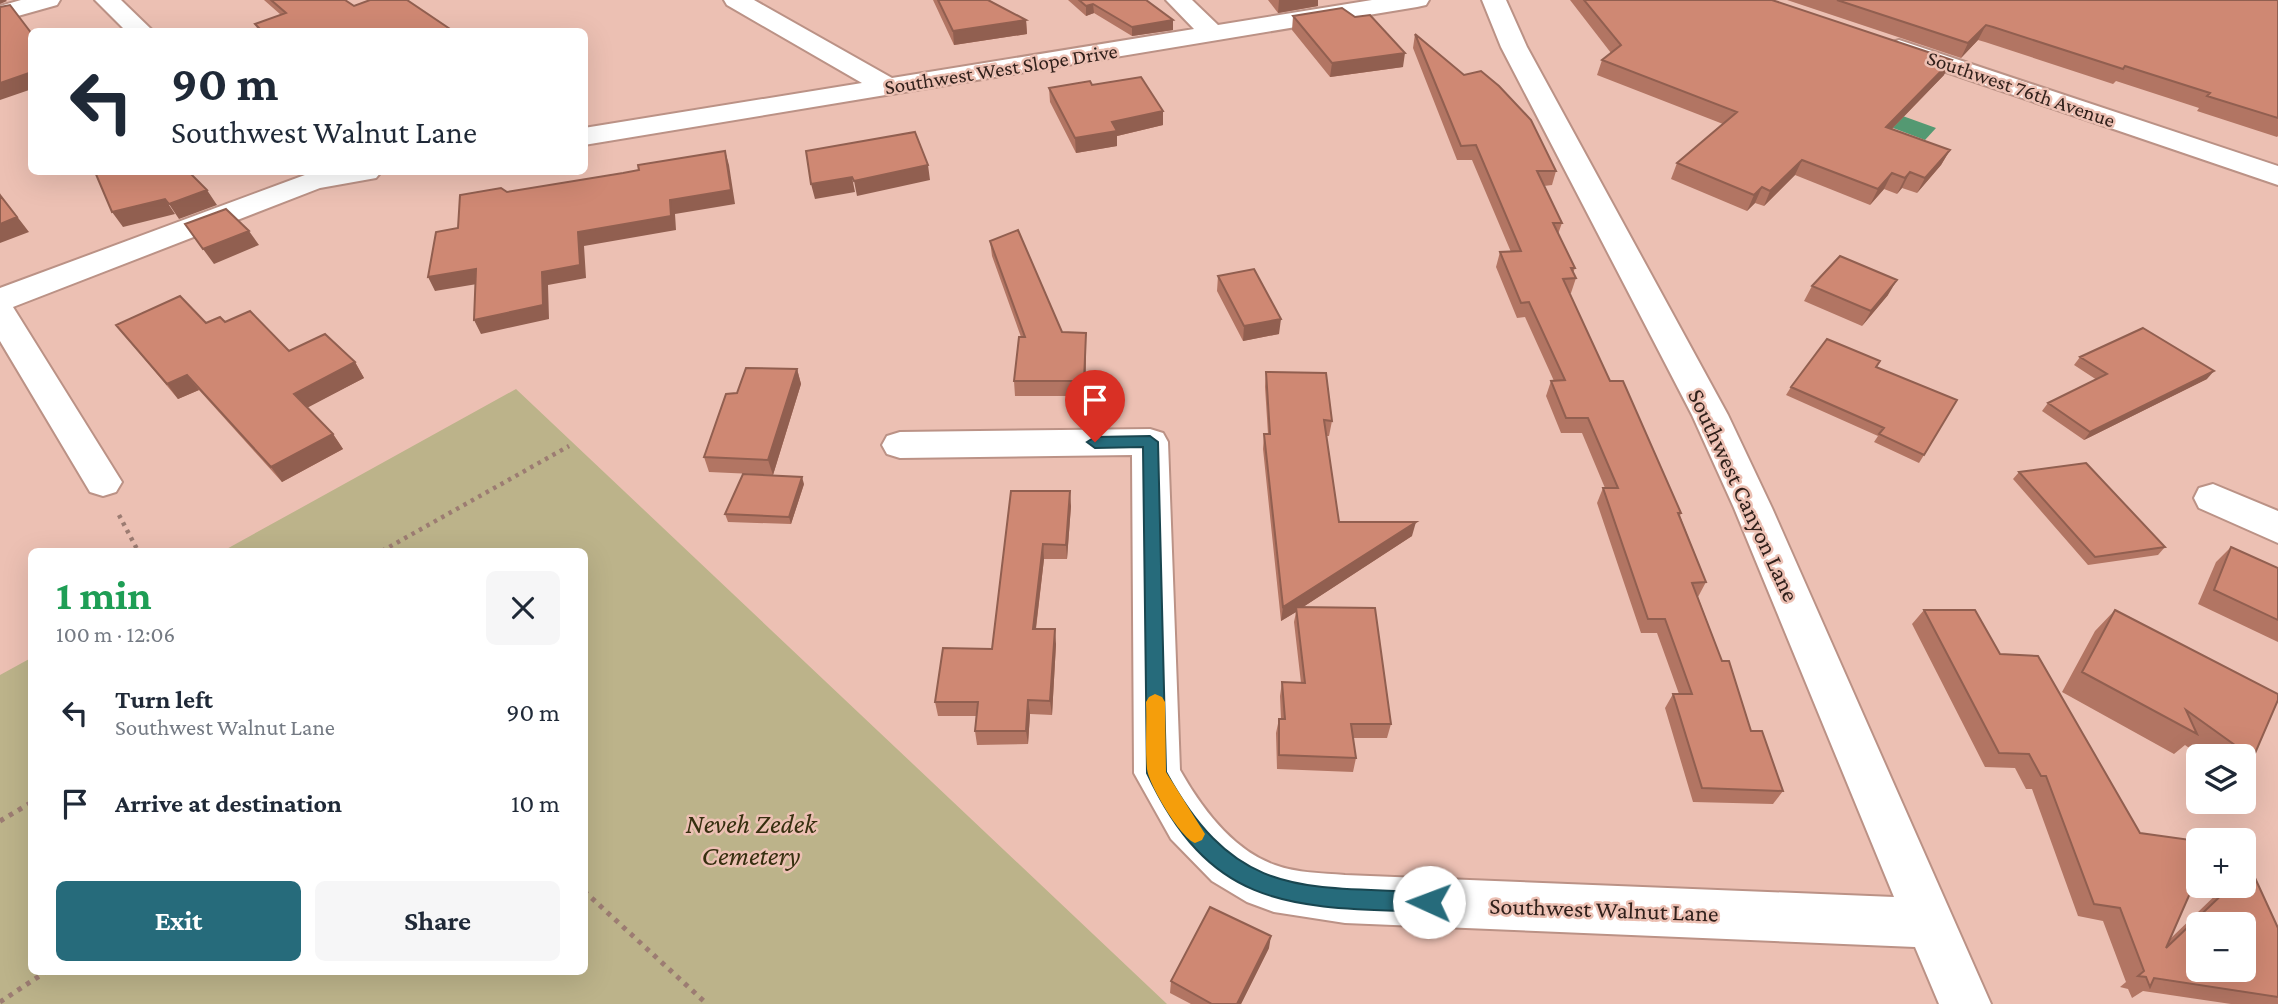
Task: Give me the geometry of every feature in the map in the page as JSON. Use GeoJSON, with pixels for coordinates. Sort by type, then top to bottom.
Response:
{"type":"FeatureCollection","features":[{"type":"Feature","properties":{"kind":"street"},"geometry":{"type":"LineString","coordinates":[[0,14],[48,0]]}},
{"type":"Feature","properties":{"kind":"street"},"geometry":{"type":"LineString","coordinates":[[107,0],[138,28]]}},
{"type":"Feature","properties":{"kind":"street"},"geometry":{"type":"LineString","coordinates":[[736,0],[889,88]]}},
{"type":"Feature","properties":{"kind":"street"},"geometry":{"type":"LineString","coordinates":[[1178,0],[1212,33]]}},
{"type":"Feature","properties":{"kind":"street","name":"Southwest West Slope Drive"},"geometry":{"type":"LineString","coordinates":[[588,136],[1417,0]]}},
{"type":"Feature","properties":{"kind":"street","name":"Southwest Canyon Lane"},"geometry":{"type":"LineString","coordinates":[[1494,0],[1514,47],[1721,438],[1965,1004]]}},
{"type":"Feature","properties":{"kind":"street","name":"Southwest 76th Avenue"},"geometry":{"type":"LineString","coordinates":[[1870,38],[2278,176]]}},
{"type":"Feature","properties":{"kind":"street"},"geometry":{"type":"LineString","coordinates":[[0,300],[309,176]]}},
{"type":"Feature","properties":{"kind":"street"},"geometry":{"type":"LineString","coordinates":[[0,313],[103,482]]}},
{"type":"Feature","properties":{"kind":"street","name":"Southwest Walnut Lane"},"geometry":{"type":"LineString","coordinates":[[900,445],[1150,442],[1157,773],[1195,835],[1244,876],[1265,886],[1302,895],[1345,899],[1931,923]]}},
{"type":"Feature","properties":{"kind":"street"},"geometry":{"type":"LineString","coordinates":[[2213,498],[2278,528]]}},
{"type":"Feature","properties":{"kind":"path"},"geometry":{"type":"LineString","coordinates":[[387,548],[569,446]]}},
{"type":"Feature","properties":{"kind":"path"},"geometry":{"type":"LineString","coordinates":[[0,821],[28,804]]}},
{"type":"Feature","properties":{"kind":"path"},"geometry":{"type":"LineString","coordinates":[[588,895],[707,1004]]}},
{"type":"Feature","properties":{"kind":"path"},"geometry":{"type":"LineString","coordinates":[[0,1002],[41,975]]}},
{"type":"Feature","properties":{"kind":"green space","name":"Neveh Zedek Cemetery"},"geometry":{"type":"Polygon","coordinates":[[[516,389],[1167,1004],[0,1004],[0,675],[28,660],[28,975],[588,975],[588,548],[228,548],[516,389]]]}},
{"type":"Feature","properties":{"kind":"shaded area"},"geometry":{"type":"Polygon","coordinates":[[[1875,106],[1936,128],[1925,140],[1864,117],[1875,106]]]}},
{"type":"Feature","properties":{"kind":"building"},"geometry":{"type":"Polygon","coordinates":[[[271,0],[345,0],[354,6],[370,0],[407,0],[449,28],[259,28],[255,24],[286,13],[271,0]]]}},
{"type":"Feature","properties":{"kind":"building"},"geometry":{"type":"Polygon","coordinates":[[[938,0],[988,0],[1026,20],[953,31],[938,0]]]}},
{"type":"Feature","properties":{"kind":"building"},"geometry":{"type":"Polygon","coordinates":[[[1079,0],[1146,0],[1173,20],[1132,27],[1093,4],[1086,6],[1079,0]]]}},
{"type":"Feature","properties":{"kind":"building"},"geometry":{"type":"Polygon","coordinates":[[[1584,0],[1772,0],[1952,60],[1886,127],[1950,150],[1925,178],[1910,172],[1905,178],[1892,173],[1878,189],[1802,160],[1770,191],[1762,187],[1754,195],[1677,163],[1737,112],[1602,60],[1621,45],[1584,0]]]}},
{"type":"Feature","properties":{"kind":"building"},"geometry":{"type":"Polygon","coordinates":[[[1837,0],[2278,0],[2278,118],[2207,96],[2210,93],[2125,66],[2123,69],[1986,25],[1968,43],[1837,0]]]}},
{"type":"Feature","properties":{"kind":"building"},"geometry":{"type":"Polygon","coordinates":[[[10,5],[28,29],[28,73],[0,83],[0,7],[10,5]]]}},
{"type":"Feature","properties":{"kind":"building"},"geometry":{"type":"Polygon","coordinates":[[[1342,8],[1355,17],[1370,15],[1405,53],[1332,63],[1293,16],[1342,8]]]}},
{"type":"Feature","properties":{"kind":"building"},"geometry":{"type":"Polygon","coordinates":[[[1415,34],[1464,75],[1481,71],[1499,86],[1531,120],[1556,171],[1537,171],[1562,223],[1553,223],[1575,268],[1571,268],[1576,278],[1563,279],[1610,381],[1623,381],[1681,513],[1678,513],[1706,582],[1692,583],[1722,661],[1729,661],[1751,731],[1762,731],[1783,791],[1702,788],[1673,694],[1692,694],[1665,619],[1648,619],[1603,488],[1618,488],[1588,418],[1566,418],[1551,381],[1565,380],[1529,302],[1521,303],[1500,252],[1521,251],[1476,145],[1461,146],[1415,34]]]}},
{"type":"Feature","properties":{"kind":"building"},"geometry":{"type":"Polygon","coordinates":[[[1141,77],[1163,111],[1112,122],[1117,131],[1075,138],[1049,88],[1090,81],[1092,85],[1141,77]]]}},
{"type":"Feature","properties":{"kind":"building"},"geometry":{"type":"Polygon","coordinates":[[[915,132],[928,165],[854,181],[852,177],[811,184],[806,151],[915,132]]]}},
{"type":"Feature","properties":{"kind":"building"},"geometry":{"type":"Polygon","coordinates":[[[725,151],[731,190],[670,200],[671,216],[578,232],[580,265],[542,272],[543,305],[474,320],[476,269],[428,277],[436,232],[458,228],[460,195],[501,188],[507,192],[623,173],[639,170],[638,165],[725,151]]]}},
{"type":"Feature","properties":{"kind":"building"},"geometry":{"type":"Polygon","coordinates":[[[96,175],[192,175],[207,190],[169,204],[165,199],[112,212],[96,175]]]}},
{"type":"Feature","properties":{"kind":"building"},"geometry":{"type":"Polygon","coordinates":[[[0,195],[17,217],[0,224],[0,195]]]}},
{"type":"Feature","properties":{"kind":"building"},"geometry":{"type":"Polygon","coordinates":[[[226,209],[249,231],[203,249],[185,224],[226,209]]]}},
{"type":"Feature","properties":{"kind":"building"},"geometry":{"type":"Polygon","coordinates":[[[1018,230],[1062,332],[1086,333],[1084,381],[1014,381],[1019,337],[1025,337],[990,241],[1018,230]]]}},
{"type":"Feature","properties":{"kind":"building"},"geometry":{"type":"Polygon","coordinates":[[[1840,256],[1897,280],[1871,311],[1812,286],[1840,256]]]}},
{"type":"Feature","properties":{"kind":"building"},"geometry":{"type":"Polygon","coordinates":[[[1254,269],[1281,319],[1244,326],[1218,276],[1254,269]]]}},
{"type":"Feature","properties":{"kind":"building"},"geometry":{"type":"Polygon","coordinates":[[[180,296],[206,323],[220,317],[225,322],[250,311],[289,351],[325,334],[355,362],[294,394],[333,434],[271,467],[187,375],[167,384],[116,325],[180,296]]]}},
{"type":"Feature","properties":{"kind":"building"},"geometry":{"type":"Polygon","coordinates":[[[2143,328],[2214,371],[2090,432],[2048,403],[2107,374],[2080,357],[2143,328]]]}},
{"type":"Feature","properties":{"kind":"building"},"geometry":{"type":"Polygon","coordinates":[[[1827,339],[1880,361],[1876,367],[1957,400],[1924,455],[1879,434],[1884,428],[1791,387],[1827,339]]]}},
{"type":"Feature","properties":{"kind":"building"},"geometry":{"type":"Polygon","coordinates":[[[746,368],[797,369],[768,460],[704,457],[726,394],[737,393],[746,368]]]}},
{"type":"Feature","properties":{"kind":"building"},"geometry":{"type":"Polygon","coordinates":[[[1266,372],[1326,373],[1332,421],[1324,420],[1339,522],[1416,522],[1283,607],[1264,434],[1270,434],[1266,372]]]}},
{"type":"Feature","properties":{"kind":"building"},"geometry":{"type":"Polygon","coordinates":[[[2086,463],[2165,547],[2095,557],[2019,472],[2086,463]]]}},
{"type":"Feature","properties":{"kind":"building"},"geometry":{"type":"Polygon","coordinates":[[[743,474],[802,477],[789,517],[725,514],[743,474]]]}},
{"type":"Feature","properties":{"kind":"building"},"geometry":{"type":"Polygon","coordinates":[[[1011,491],[1070,491],[1066,545],[1043,544],[1033,629],[1055,629],[1050,701],[1028,700],[1026,731],[975,731],[978,702],[935,702],[943,648],[992,649],[1011,491]]]}},
{"type":"Feature","properties":{"kind":"building"},"geometry":{"type":"Polygon","coordinates":[[[2231,547],[2278,568],[2278,620],[2214,590],[2231,547]]]}},
{"type":"Feature","properties":{"kind":"building"},"geometry":{"type":"Polygon","coordinates":[[[1296,607],[1375,608],[1391,724],[1351,724],[1356,758],[1279,755],[1279,719],[1285,719],[1282,682],[1305,683],[1296,607]]]}},
{"type":"Feature","properties":{"kind":"building"},"geometry":{"type":"Polygon","coordinates":[[[1924,610],[1975,610],[2000,654],[2038,656],[2140,833],[2186,839],[2188,898],[2166,948],[2186,929],[2186,982],[2256,982],[2256,912],[2204,912],[2218,898],[2256,898],[2256,880],[2278,928],[2278,997],[2154,978],[2150,987],[2146,977],[2138,976],[2144,971],[2120,908],[2094,904],[2046,776],[2041,776],[2029,754],[1999,753],[1924,610]]]}},
{"type":"Feature","properties":{"kind":"building"},"geometry":{"type":"Polygon","coordinates":[[[2115,610],[2278,694],[2278,700],[2256,751],[2256,744],[2233,744],[2186,710],[2197,734],[2082,672],[2115,610]]]}},
{"type":"Feature","properties":{"kind":"building"},"geometry":{"type":"Polygon","coordinates":[[[1210,907],[1271,936],[1237,1004],[1212,1004],[1171,981],[1210,907]]]}},
{"type":"Feature","properties":{"kind":"slow traffic"},"geometry":{"type":"LineString","coordinates":[[1155,702],[1157,773],[1195,834]]}},
{"type":"Feature","properties":{"kind":"route"},"geometry":{"type":"LineString","coordinates":[[1095,442],[1150,442],[1157,773],[1195,835],[1244,876],[1265,886],[1302,895],[1429,902]]}}]}
